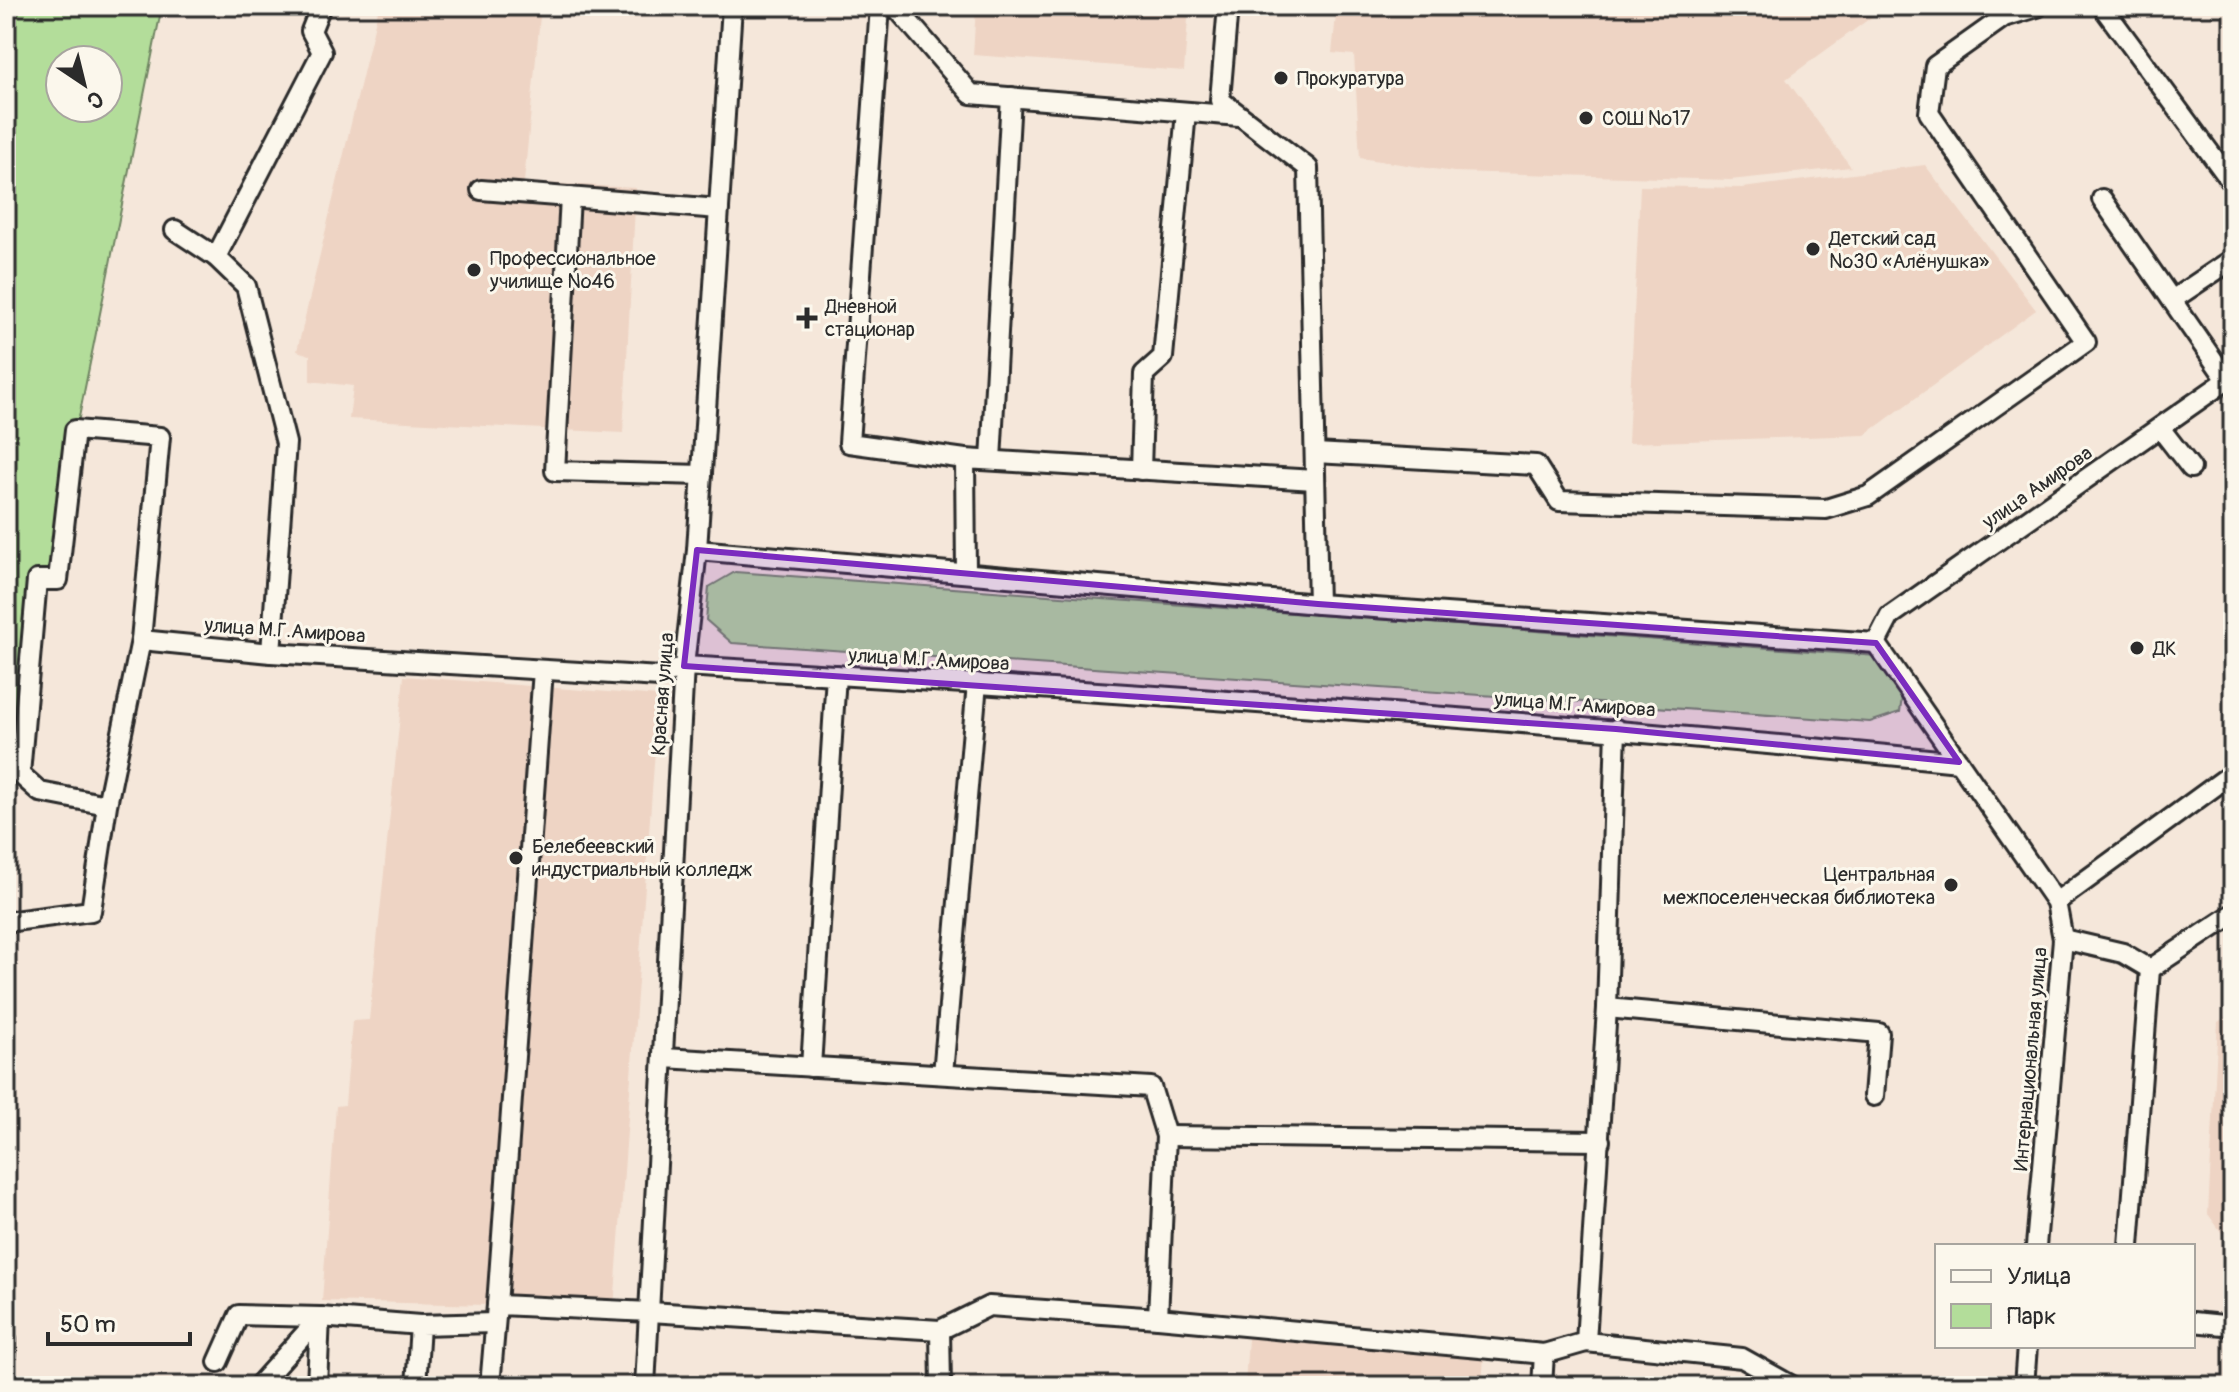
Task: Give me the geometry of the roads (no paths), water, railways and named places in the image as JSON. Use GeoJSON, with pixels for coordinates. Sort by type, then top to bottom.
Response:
{"type":"FeatureCollection","features":[{"type":"Feature","properties":{"kind":"street"},"geometry":{"type":"LineString","coordinates":[[216,257],[322,52],[311,31],[321,6]]}},
{"type":"Feature","properties":{"kind":"street","name":"Красная улица"},"geometry":{"type":"LineString","coordinates":[[645,1386],[684,666],[697,550],[732,6]]}},
{"type":"Feature","properties":{"kind":"street"},"geometry":{"type":"LineString","coordinates":[[880,6],[849,443],[965,459],[1315,480]]}},
{"type":"Feature","properties":{"kind":"street"},"geometry":{"type":"LineString","coordinates":[[895,6],[971,94],[1241,116]]}},
{"type":"Feature","properties":{"kind":"street"},"geometry":{"type":"LineString","coordinates":[[1228,6],[1220,100],[1308,168],[1318,604]]}},
{"type":"Feature","properties":{"kind":"street"},"geometry":{"type":"LineString","coordinates":[[1315,453],[1536,465],[1559,501],[1826,509],[1868,496],[2086,342],[1929,113],[1935,66],[2004,17],[2037,6]]}},
{"type":"Feature","properties":{"kind":"street"},"geometry":{"type":"LineString","coordinates":[[2102,6],[2233,184]]}},
{"type":"Feature","properties":{"kind":"street"},"geometry":{"type":"LineString","coordinates":[[991,460],[1011,97]]}},
{"type":"Feature","properties":{"kind":"street"},"geometry":{"type":"LineString","coordinates":[[1141,470],[1144,374],[1163,357],[1186,112]]}},
{"type":"Feature","properties":{"kind":"street"},"geometry":{"type":"LineString","coordinates":[[481,190],[719,209]]}},
{"type":"Feature","properties":{"kind":"street"},"geometry":{"type":"LineString","coordinates":[[570,197],[555,471],[702,475]]}},
{"type":"Feature","properties":{"kind":"street"},"geometry":{"type":"LineString","coordinates":[[2102,199],[2230,378]]}},
{"type":"Feature","properties":{"kind":"street"},"geometry":{"type":"LineString","coordinates":[[175,230],[216,257],[246,286],[286,443],[271,653]]}},
{"type":"Feature","properties":{"kind":"street"},"geometry":{"type":"LineString","coordinates":[[2172,300],[2233,259]]}},
{"type":"Feature","properties":{"kind":"street","name":"улица Амирова"},"geometry":{"type":"LineString","coordinates":[[1876,643],[1890,616],[2230,378]]}},
{"type":"Feature","properties":{"kind":"street"},"geometry":{"type":"LineString","coordinates":[[2160,428],[2191,468]]}},
{"type":"Feature","properties":{"kind":"street"},"geometry":{"type":"LineString","coordinates":[[6,922],[91,911],[107,805],[141,640],[160,437],[75,430],[58,580],[37,580],[20,774],[40,792],[107,805]]}},
{"type":"Feature","properties":{"kind":"street"},"geometry":{"type":"LineString","coordinates":[[965,459],[966,573]]}},
{"type":"Feature","properties":{"kind":"street"},"geometry":{"type":"LineString","coordinates":[[697,550],[1318,604],[1876,643],[1959,762]]}},
{"type":"Feature","properties":{"kind":"street","name":"улица М.Г.Амирова"},"geometry":{"type":"LineString","coordinates":[[141,640],[271,653],[660,677],[684,666],[977,683],[1616,729],[1959,762]]}},
{"type":"Feature","properties":{"kind":"street"},"geometry":{"type":"LineString","coordinates":[[490,1386],[543,670]]}},
{"type":"Feature","properties":{"kind":"street"},"geometry":{"type":"LineString","coordinates":[[811,1067],[836,675]]}},
{"type":"Feature","properties":{"kind":"street"},"geometry":{"type":"LineString","coordinates":[[943,1074],[977,683]]}},
{"type":"Feature","properties":{"kind":"street"},"geometry":{"type":"LineString","coordinates":[[1586,1342],[1607,1008],[1616,729]]}},
{"type":"Feature","properties":{"kind":"street","name":"Интернациональная улица"},"geometry":{"type":"LineString","coordinates":[[1959,762],[2056,902],[2063,939],[2036,1244]]}},
{"type":"Feature","properties":{"kind":"street"},"geometry":{"type":"LineString","coordinates":[[2056,902],[2233,773]]}},
{"type":"Feature","properties":{"kind":"street"},"geometry":{"type":"LineString","coordinates":[[2150,969],[2233,914]]}},
{"type":"Feature","properties":{"kind":"street"},"geometry":{"type":"LineString","coordinates":[[2063,939],[2123,953],[2150,969]]}},
{"type":"Feature","properties":{"kind":"street"},"geometry":{"type":"LineString","coordinates":[[2129,1244],[2150,969]]}},
{"type":"Feature","properties":{"kind":"street"},"geometry":{"type":"LineString","coordinates":[[1607,1008],[1879,1033],[1874,1096]]}},
{"type":"Feature","properties":{"kind":"street"},"geometry":{"type":"LineString","coordinates":[[664,1058],[1151,1087],[1166,1136],[1158,1318]]}},
{"type":"Feature","properties":{"kind":"street"},"geometry":{"type":"LineString","coordinates":[[1166,1136],[1600,1141]]}},
{"type":"Feature","properties":{"kind":"street"},"geometry":{"type":"LineString","coordinates":[[218,1362],[239,1315],[320,1317],[420,1325],[495,1314],[650,1312],[940,1330],[989,1306],[1158,1318],[1544,1354],[1586,1342],[1742,1358],[1792,1386]]}},
{"type":"Feature","properties":{"kind":"street"},"geometry":{"type":"LineString","coordinates":[[258,1386],[320,1317]]}},
{"type":"Feature","properties":{"kind":"street"},"geometry":{"type":"LineString","coordinates":[[317,1386],[320,1317]]}},
{"type":"Feature","properties":{"kind":"street"},"geometry":{"type":"LineString","coordinates":[[2195,1322],[2233,1326]]}},
{"type":"Feature","properties":{"kind":"street"},"geometry":{"type":"LineString","coordinates":[[416,1386],[420,1325]]}},
{"type":"Feature","properties":{"kind":"street"},"geometry":{"type":"LineString","coordinates":[[940,1330],[941,1386]]}},
{"type":"Feature","properties":{"kind":"street"},"geometry":{"type":"LineString","coordinates":[[6,1340],[6,1353]]}},
{"type":"Feature","properties":{"kind":"street"},"geometry":{"type":"LineString","coordinates":[[2024,1386],[2027,1348]]}},
{"type":"Feature","properties":{"kind":"street"},"geometry":{"type":"LineString","coordinates":[[1542,1386],[1544,1354]]}},
{"type":"Feature","properties":{"kind":"place","name":"Прокуратура"},"geometry":{"type":"Point","coordinates":[1281,78]}},
{"type":"Feature","properties":{"kind":"place","name":"СОШ №17"},"geometry":{"type":"Point","coordinates":[1586,118]}},
{"type":"Feature","properties":{"kind":"place","name":"Детский сад №30 «Алёнушка»"},"geometry":{"type":"Point","coordinates":[1813,249]}},
{"type":"Feature","properties":{"kind":"place","name":"Профессиональное училище №46"},"geometry":{"type":"Point","coordinates":[474,270]}},
{"type":"Feature","properties":{"kind":"place","name":"Дневной стационар"},"geometry":{"type":"Point","coordinates":[807,318]}},
{"type":"Feature","properties":{"kind":"place","name":"ДК"},"geometry":{"type":"Point","coordinates":[2137,648]}},
{"type":"Feature","properties":{"kind":"place","name":"Белебеевский индустриальный колледж"},"geometry":{"type":"Point","coordinates":[516,858]}},
{"type":"Feature","properties":{"kind":"place","name":"Центральная межпоселенческая библиотека"},"geometry":{"type":"Point","coordinates":[1951,885]}}]}
